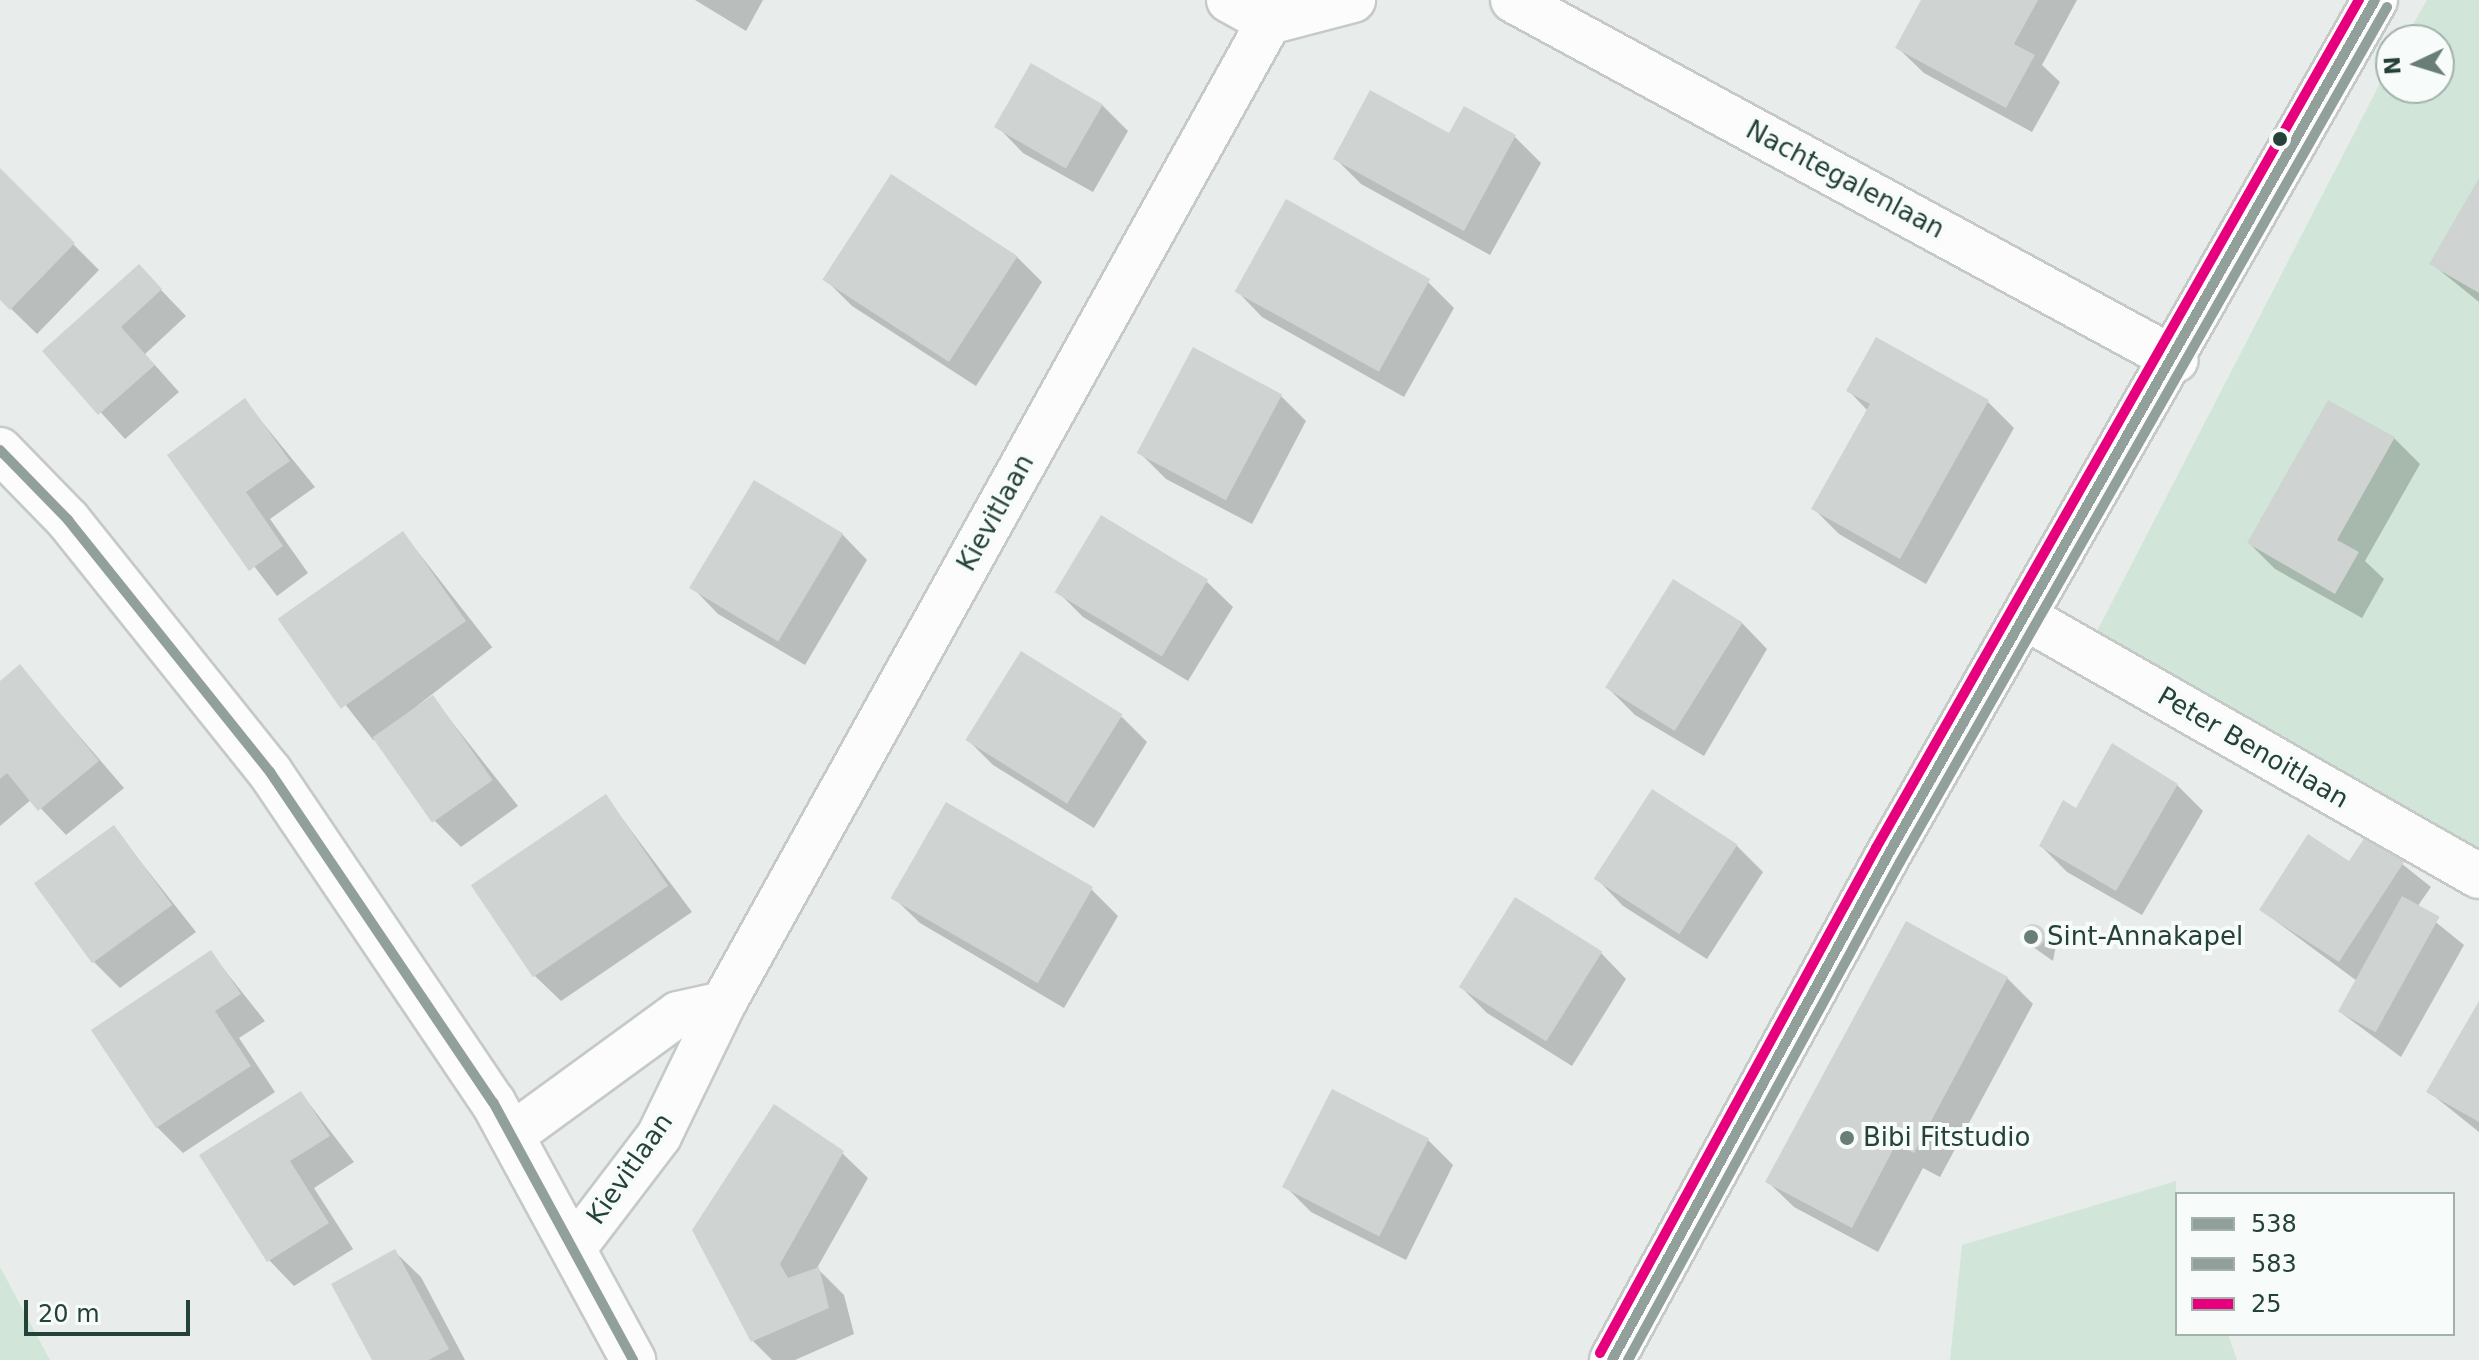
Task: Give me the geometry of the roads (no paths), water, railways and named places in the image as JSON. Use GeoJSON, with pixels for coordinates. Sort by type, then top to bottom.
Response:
{"type":"FeatureCollection","features":[{"type":"Feature","properties":{"kind":"street"},"geometry":{"type":"LineString","coordinates":[[1229,0],[1269,22],[1353,0]]}},
{"type":"Feature","properties":{"kind":"street","name":"Nachtegalenlaan"},"geometry":{"type":"LineString","coordinates":[[1513,0],[2176,360]]}},
{"type":"Feature","properties":{"kind":"street"},"geometry":{"type":"LineString","coordinates":[[1612,1360],[1881,868],[2176,360],[2375,0]]}},
{"type":"Feature","properties":{"kind":"street","name":"Kievitlaan"},"geometry":{"type":"LineString","coordinates":[[576,1245],[659,1136],[723,1004],[1269,22]]}},
{"type":"Feature","properties":{"kind":"street"},"geometry":{"type":"LineString","coordinates":[[0,450],[68,520],[270,772],[512,1135],[576,1245],[633,1360]]}},
{"type":"Feature","properties":{"kind":"street","name":"Peter Benoitlaan"},"geometry":{"type":"LineString","coordinates":[[2028,619],[2479,876]]}},
{"type":"Feature","properties":{"kind":"street"},"geometry":{"type":"LineString","coordinates":[[512,1135],[678,1014],[723,1004]]}},
{"type":"Feature","properties":{"kind":"place","name":"Sint-Annakapel"},"geometry":{"type":"Point","coordinates":[2031,937]}},
{"type":"Feature","properties":{"kind":"place","name":"Bibi Fitstudio"},"geometry":{"type":"Point","coordinates":[1847,1138]}}]}
